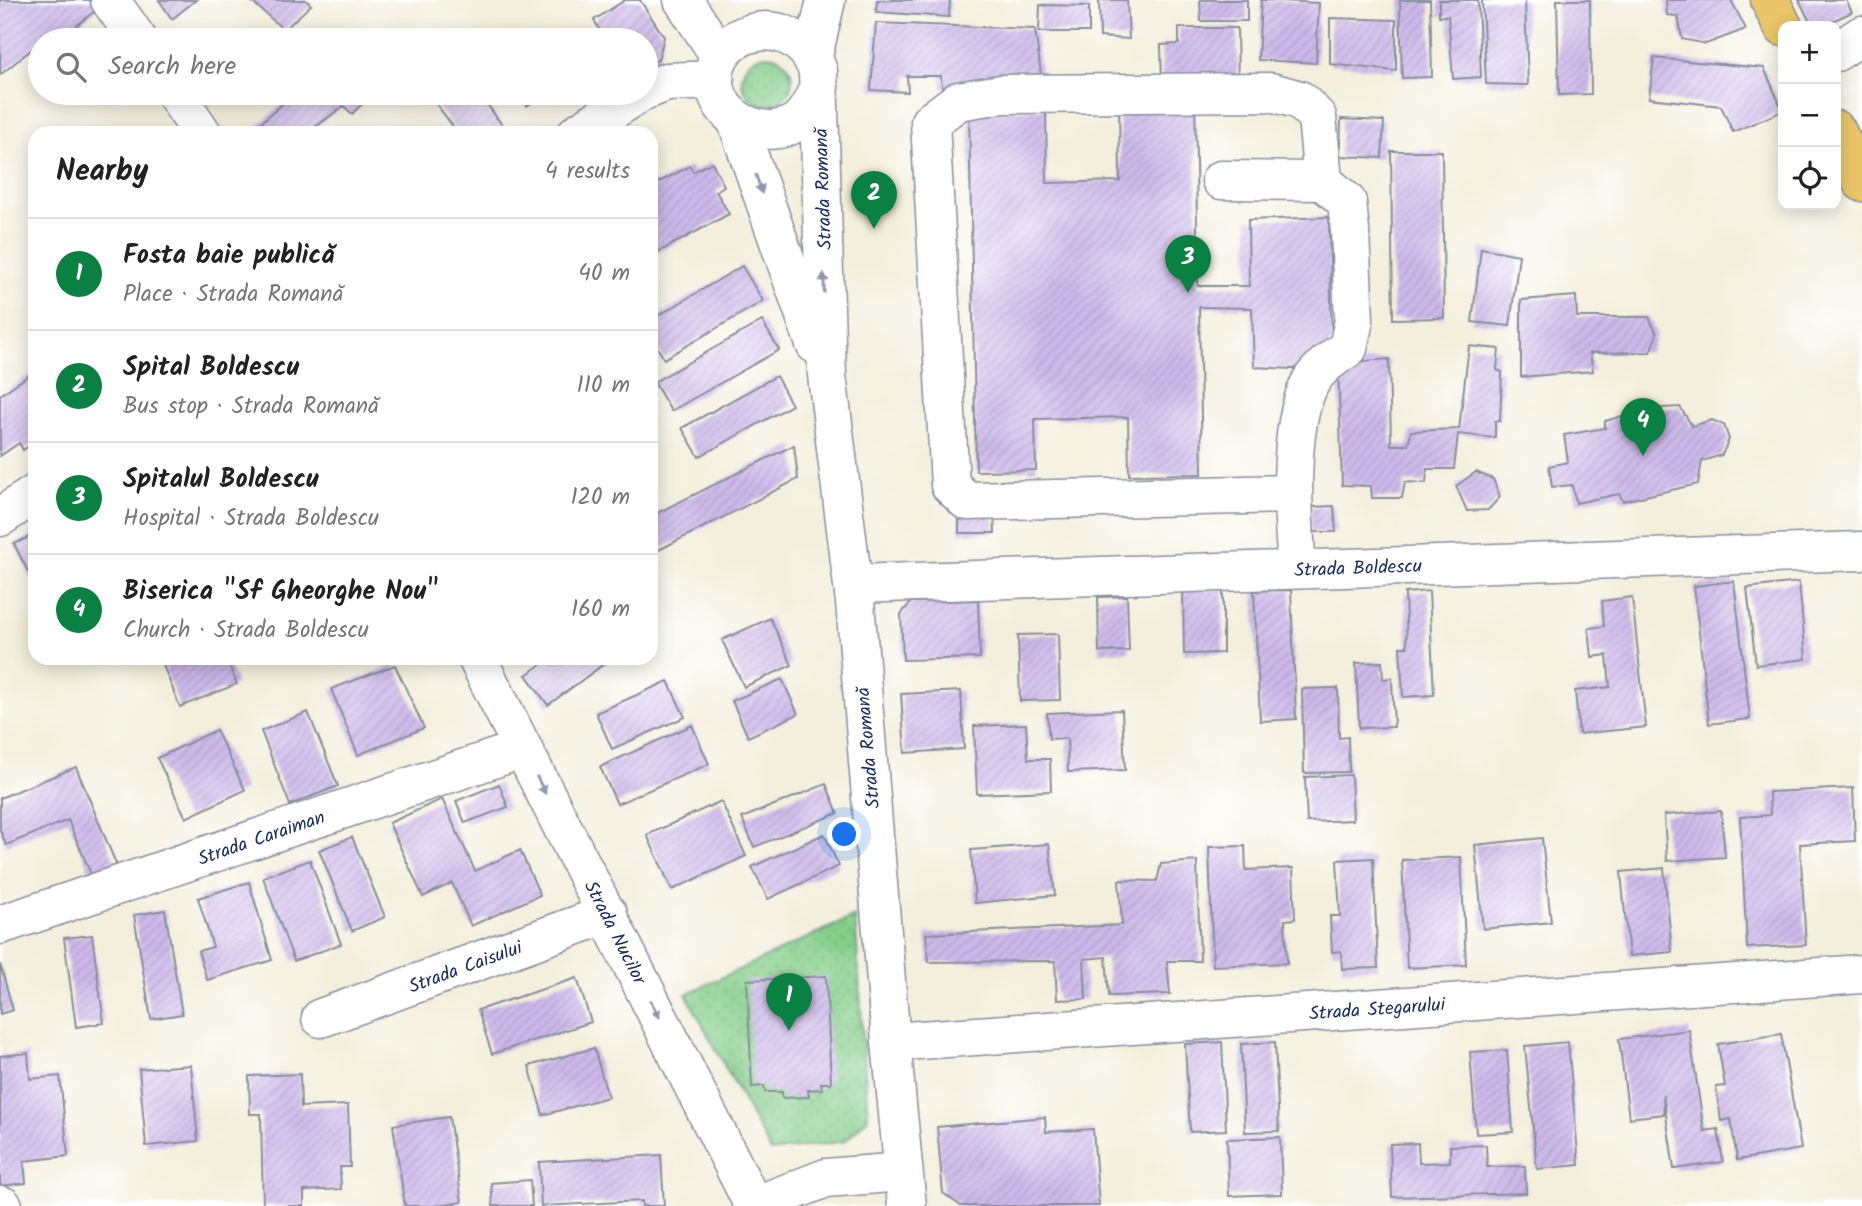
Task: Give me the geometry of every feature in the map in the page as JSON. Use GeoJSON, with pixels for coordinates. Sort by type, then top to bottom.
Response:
{"type":"FeatureCollection","features":[{"type":"Feature","properties":{"kind":"main road"},"geometry":{"type":"LineString","coordinates":[[1770,0],[1780,21]]}},
{"type":"Feature","properties":{"kind":"main road"},"geometry":{"type":"LineString","coordinates":[[1841,141],[1862,182]]}},
{"type":"Feature","properties":{"kind":"street"},"geometry":{"type":"LineString","coordinates":[[110,0],[130,28]]}},
{"type":"Feature","properties":{"kind":"street"},"geometry":{"type":"LineString","coordinates":[[683,0],[717,68],[718,95],[725,109],[736,119],[754,128],[776,129],[796,122],[809,108],[826,0]]}},
{"type":"Feature","properties":{"kind":"street"},"geometry":{"type":"LineString","coordinates":[[658,85],[717,68],[731,40],[759,15],[768,26],[788,31],[803,41],[816,71]]}},
{"type":"Feature","properties":{"kind":"street"},"geometry":{"type":"LineString","coordinates":[[1841,49],[1862,35]]}},
{"type":"Feature","properties":{"kind":"street","name":"Strada Romană"},"geometry":{"type":"LineString","coordinates":[[816,71],[827,375],[854,584],[905,1189]]}},
{"type":"Feature","properties":{"kind":"street"},"geometry":{"type":"LineString","coordinates":[[1292,494],[967,501],[950,485],[930,122],[958,101],[1001,94],[1271,92],[1300,100],[1317,117],[1323,181]]}},
{"type":"Feature","properties":{"kind":"street"},"geometry":{"type":"LineString","coordinates":[[183,105],[197,126]]}},
{"type":"Feature","properties":{"kind":"street"},"geometry":{"type":"LineString","coordinates":[[588,126],[621,105]]}},
{"type":"Feature","properties":{"kind":"street","name":"Strada Romană"},"geometry":{"type":"LineString","coordinates":[[736,119],[827,375]]}},
{"type":"Feature","properties":{"kind":"street"},"geometry":{"type":"LineString","coordinates":[[1221,180],[1323,181],[1347,202],[1354,320],[1348,348],[1332,359],[1310,384],[1298,420],[1292,494],[1297,569]]}},
{"type":"Feature","properties":{"kind":"street"},"geometry":{"type":"LineString","coordinates":[[0,517],[28,499]]}},
{"type":"Feature","properties":{"kind":"street","name":"Strada Boldescu"},"geometry":{"type":"LineString","coordinates":[[854,584],[1862,551]]}},
{"type":"Feature","properties":{"kind":"street","name":"Strada Nucilor"},"geometry":{"type":"LineString","coordinates":[[480,665],[754,1206]]}},
{"type":"Feature","properties":{"kind":"street","name":"Strada Caraiman"},"geometry":{"type":"LineString","coordinates":[[0,925],[522,749]]}},
{"type":"Feature","properties":{"kind":"street","name":"Strada Caisului"},"geometry":{"type":"LineString","coordinates":[[321,1018],[608,914]]}},
{"type":"Feature","properties":{"kind":"street","name":"Strada Stegarului"},"geometry":{"type":"LineString","coordinates":[[891,1042],[1862,974]]}},
{"type":"Feature","properties":{"kind":"street"},"geometry":{"type":"LineString","coordinates":[[754,1206],[826,1178],[905,1189]]}},
{"type":"Feature","properties":{"kind":"green space"},"geometry":{"type":"Polygon","coordinates":[[[767,55],[785,62],[792,80],[785,98],[767,105],[749,98],[742,80],[749,62],[767,55]]]}},
{"type":"Feature","properties":{"kind":"green space"},"geometry":{"type":"Polygon","coordinates":[[[855,916],[868,1118],[845,1141],[771,1152],[686,994],[855,916]]]}},
{"type":"Feature","properties":{"kind":"building"},"geometry":{"type":"Polygon","coordinates":[[[0,0],[95,0],[100,7],[73,28],[28,28],[28,52],[0,75],[0,0]]]}},
{"type":"Feature","properties":{"kind":"building"},"geometry":{"type":"Polygon","coordinates":[[[159,0],[196,0],[172,19],[159,0]]]}},
{"type":"Feature","properties":{"kind":"building"},"geometry":{"type":"Polygon","coordinates":[[[250,0],[306,0],[311,5],[286,28],[282,28],[250,0]]]}},
{"type":"Feature","properties":{"kind":"building"},"geometry":{"type":"Polygon","coordinates":[[[625,0],[640,0],[664,37],[658,60],[658,28],[598,28],[594,20],[625,0]]]}},
{"type":"Feature","properties":{"kind":"building"},"geometry":{"type":"Polygon","coordinates":[[[877,0],[950,0],[949,17],[876,12],[877,0]]]}},
{"type":"Feature","properties":{"kind":"building"},"geometry":{"type":"Polygon","coordinates":[[[1099,0],[1127,0],[1129,39],[1100,37],[1099,0]]]}},
{"type":"Feature","properties":{"kind":"building"},"geometry":{"type":"Polygon","coordinates":[[[1200,0],[1247,0],[1247,21],[1201,21],[1200,0]]]}},
{"type":"Feature","properties":{"kind":"building"},"geometry":{"type":"Polygon","coordinates":[[[1261,0],[1319,3],[1316,63],[1258,60],[1261,0]]]}},
{"type":"Feature","properties":{"kind":"building"},"geometry":{"type":"Polygon","coordinates":[[[1400,0],[1430,0],[1432,77],[1402,78],[1400,0]]]}},
{"type":"Feature","properties":{"kind":"building"},"geometry":{"type":"Polygon","coordinates":[[[1439,0],[1478,0],[1481,77],[1453,79],[1448,16],[1439,16],[1439,0]]]}},
{"type":"Feature","properties":{"kind":"building"},"geometry":{"type":"Polygon","coordinates":[[[1482,0],[1525,0],[1528,85],[1486,84],[1482,0]]]}},
{"type":"Feature","properties":{"kind":"building"},"geometry":{"type":"Polygon","coordinates":[[[1557,0],[1590,0],[1591,94],[1559,95],[1557,0]]]}},
{"type":"Feature","properties":{"kind":"building"},"geometry":{"type":"Polygon","coordinates":[[[1666,0],[1731,0],[1746,29],[1706,44],[1682,39],[1678,16],[1667,15],[1666,0]]]}},
{"type":"Feature","properties":{"kind":"building"},"geometry":{"type":"Polygon","coordinates":[[[1799,0],[1846,0],[1852,12],[1833,21],[1810,21],[1799,0]]]}},
{"type":"Feature","properties":{"kind":"building"},"geometry":{"type":"Polygon","coordinates":[[[1040,5],[1089,6],[1089,32],[1039,32],[1040,5]]]}},
{"type":"Feature","properties":{"kind":"building"},"geometry":{"type":"Polygon","coordinates":[[[1330,18],[1396,20],[1396,71],[1330,64],[1330,18]]]}},
{"type":"Feature","properties":{"kind":"building"},"geometry":{"type":"Polygon","coordinates":[[[876,23],[1035,29],[1042,82],[960,90],[942,88],[941,76],[907,76],[908,92],[871,90],[876,23]]]}},
{"type":"Feature","properties":{"kind":"building"},"geometry":{"type":"Polygon","coordinates":[[[1179,28],[1237,28],[1238,85],[1162,86],[1161,45],[1179,44],[1179,28]]]}},
{"type":"Feature","properties":{"kind":"building"},"geometry":{"type":"Polygon","coordinates":[[[1654,58],[1764,68],[1778,100],[1778,113],[1733,132],[1721,106],[1649,98],[1654,58]]]}},
{"type":"Feature","properties":{"kind":"building"},"geometry":{"type":"Polygon","coordinates":[[[1195,100],[1198,286],[1249,286],[1248,220],[1329,217],[1332,342],[1311,365],[1293,369],[1254,367],[1252,308],[1199,307],[1202,474],[1129,475],[1128,417],[1035,419],[1036,470],[976,471],[969,111],[1046,109],[1047,183],[1120,181],[1119,101],[1195,100]]]}},
{"type":"Feature","properties":{"kind":"building"},"geometry":{"type":"Polygon","coordinates":[[[281,105],[361,105],[352,114],[344,106],[317,126],[257,126],[281,105]]]}},
{"type":"Feature","properties":{"kind":"building"},"geometry":{"type":"Polygon","coordinates":[[[437,105],[488,105],[502,125],[501,126],[453,126],[437,105]]]}},
{"type":"Feature","properties":{"kind":"building"},"geometry":{"type":"Polygon","coordinates":[[[1341,119],[1384,121],[1382,158],[1340,156],[1341,119]]]}},
{"type":"Feature","properties":{"kind":"building"},"geometry":{"type":"Polygon","coordinates":[[[1391,151],[1442,151],[1444,318],[1393,319],[1391,151]]]}},
{"type":"Feature","properties":{"kind":"building"},"geometry":{"type":"Polygon","coordinates":[[[712,162],[724,186],[716,191],[729,214],[658,252],[658,182],[690,166],[693,172],[712,162]]]}},
{"type":"Feature","properties":{"kind":"building"},"geometry":{"type":"Polygon","coordinates":[[[1481,248],[1519,255],[1510,326],[1472,322],[1481,248]]]}},
{"type":"Feature","properties":{"kind":"building"},"geometry":{"type":"Polygon","coordinates":[[[742,266],[763,301],[664,359],[658,349],[658,316],[742,266]]]}},
{"type":"Feature","properties":{"kind":"building"},"geometry":{"type":"Polygon","coordinates":[[[1576,296],[1577,317],[1649,317],[1657,334],[1650,352],[1590,353],[1593,371],[1521,377],[1521,300],[1576,296]]]}},
{"type":"Feature","properties":{"kind":"building"},"geometry":{"type":"Polygon","coordinates":[[[762,321],[779,350],[671,411],[658,389],[658,380],[762,321]]]}},
{"type":"Feature","properties":{"kind":"building"},"geometry":{"type":"Polygon","coordinates":[[[1469,346],[1499,349],[1497,370],[1502,372],[1500,421],[1495,421],[1495,438],[1458,434],[1454,469],[1427,469],[1426,483],[1405,482],[1402,498],[1372,498],[1371,486],[1342,485],[1338,363],[1389,359],[1391,445],[1408,445],[1411,431],[1459,429],[1469,346]]]}},
{"type":"Feature","properties":{"kind":"building"},"geometry":{"type":"Polygon","coordinates":[[[28,376],[28,447],[23,450],[19,443],[0,456],[0,395],[28,376]]]}},
{"type":"Feature","properties":{"kind":"building"},"geometry":{"type":"Polygon","coordinates":[[[776,376],[792,405],[699,457],[682,428],[776,376]]]}},
{"type":"Feature","properties":{"kind":"building"},"geometry":{"type":"Polygon","coordinates":[[[1680,407],[1692,426],[1712,420],[1724,425],[1729,439],[1722,455],[1702,461],[1698,484],[1623,501],[1619,494],[1576,503],[1572,485],[1552,487],[1549,466],[1568,462],[1564,435],[1605,428],[1605,421],[1646,409],[1680,407]]]}},
{"type":"Feature","properties":{"kind":"building"},"geometry":{"type":"Polygon","coordinates":[[[794,445],[798,479],[658,550],[658,513],[794,445]]]}},
{"type":"Feature","properties":{"kind":"building"},"geometry":{"type":"Polygon","coordinates":[[[1476,472],[1493,479],[1500,497],[1488,510],[1467,511],[1456,486],[1476,472]]]}},
{"type":"Feature","properties":{"kind":"building"},"geometry":{"type":"Polygon","coordinates":[[[1334,506],[1336,532],[1311,532],[1311,507],[1334,506]]]}},
{"type":"Feature","properties":{"kind":"building"},"geometry":{"type":"Polygon","coordinates":[[[994,513],[995,533],[959,533],[959,514],[994,513]]]}},
{"type":"Feature","properties":{"kind":"building"},"geometry":{"type":"Polygon","coordinates":[[[28,537],[28,571],[14,544],[28,537]]]}},
{"type":"Feature","properties":{"kind":"building"},"geometry":{"type":"Polygon","coordinates":[[[1734,581],[1750,719],[1709,724],[1694,586],[1734,581]]]}},
{"type":"Feature","properties":{"kind":"building"},"geometry":{"type":"Polygon","coordinates":[[[1799,582],[1806,659],[1756,665],[1747,588],[1799,582]]]}},
{"type":"Feature","properties":{"kind":"building"},"geometry":{"type":"Polygon","coordinates":[[[1223,588],[1223,653],[1184,654],[1183,589],[1223,588]]]}},
{"type":"Feature","properties":{"kind":"building"},"geometry":{"type":"Polygon","coordinates":[[[1291,590],[1296,719],[1260,721],[1254,591],[1291,590]]]}},
{"type":"Feature","properties":{"kind":"building"},"geometry":{"type":"Polygon","coordinates":[[[1429,591],[1434,695],[1403,697],[1400,647],[1407,647],[1405,593],[1429,591]]]}},
{"type":"Feature","properties":{"kind":"building"},"geometry":{"type":"Polygon","coordinates":[[[1127,596],[1129,651],[1099,652],[1098,597],[1127,596]]]}},
{"type":"Feature","properties":{"kind":"building"},"geometry":{"type":"Polygon","coordinates":[[[1632,597],[1646,727],[1579,734],[1575,691],[1610,687],[1607,655],[1592,657],[1589,628],[1604,626],[1602,601],[1632,597]]]}},
{"type":"Feature","properties":{"kind":"building"},"geometry":{"type":"Polygon","coordinates":[[[978,600],[980,658],[903,660],[901,614],[911,602],[978,600]]]}},
{"type":"Feature","properties":{"kind":"building"},"geometry":{"type":"Polygon","coordinates":[[[770,618],[792,665],[744,687],[722,640],[770,618]]]}},
{"type":"Feature","properties":{"kind":"building"},"geometry":{"type":"Polygon","coordinates":[[[1058,634],[1060,700],[1020,701],[1018,635],[1058,634]]]}},
{"type":"Feature","properties":{"kind":"building"},"geometry":{"type":"Polygon","coordinates":[[[1382,662],[1383,679],[1392,678],[1394,727],[1359,728],[1356,663],[1382,662]]]}},
{"type":"Feature","properties":{"kind":"building"},"geometry":{"type":"Polygon","coordinates":[[[163,665],[229,665],[237,684],[180,707],[163,665]]]}},
{"type":"Feature","properties":{"kind":"building"},"geometry":{"type":"Polygon","coordinates":[[[395,665],[424,728],[358,755],[331,689],[395,665]]]}},
{"type":"Feature","properties":{"kind":"building"},"geometry":{"type":"Polygon","coordinates":[[[540,665],[602,665],[548,705],[526,675],[540,665]]]}},
{"type":"Feature","properties":{"kind":"building"},"geometry":{"type":"Polygon","coordinates":[[[782,679],[798,714],[748,737],[732,701],[782,679]]]}},
{"type":"Feature","properties":{"kind":"building"},"geometry":{"type":"Polygon","coordinates":[[[668,681],[685,717],[612,749],[596,713],[668,681]]]}},
{"type":"Feature","properties":{"kind":"building"},"geometry":{"type":"Polygon","coordinates":[[[1338,688],[1339,738],[1348,737],[1349,772],[1304,773],[1302,689],[1338,688]]]}},
{"type":"Feature","properties":{"kind":"building"},"geometry":{"type":"Polygon","coordinates":[[[961,691],[964,749],[905,753],[901,694],[961,691]]]}},
{"type":"Feature","properties":{"kind":"building"},"geometry":{"type":"Polygon","coordinates":[[[1122,710],[1125,770],[1068,772],[1067,738],[1049,739],[1047,713],[1122,710]]]}},
{"type":"Feature","properties":{"kind":"building"},"geometry":{"type":"Polygon","coordinates":[[[308,712],[338,786],[290,805],[261,731],[308,712]]]}},
{"type":"Feature","properties":{"kind":"building"},"geometry":{"type":"Polygon","coordinates":[[[1026,724],[1028,759],[1050,759],[1051,791],[977,794],[974,726],[1026,724]]]}},
{"type":"Feature","properties":{"kind":"building"},"geometry":{"type":"Polygon","coordinates":[[[692,725],[709,764],[617,804],[600,767],[692,725]]]}},
{"type":"Feature","properties":{"kind":"building"},"geometry":{"type":"Polygon","coordinates":[[[216,730],[245,790],[186,818],[157,758],[216,730]]]}},
{"type":"Feature","properties":{"kind":"building"},"geometry":{"type":"Polygon","coordinates":[[[76,767],[119,871],[94,881],[68,820],[6,845],[0,830],[0,798],[76,767]]]}},
{"type":"Feature","properties":{"kind":"building"},"geometry":{"type":"Polygon","coordinates":[[[1351,775],[1353,820],[1307,822],[1305,777],[1351,775]]]}},
{"type":"Feature","properties":{"kind":"building"},"geometry":{"type":"Polygon","coordinates":[[[499,784],[508,807],[465,823],[456,801],[499,784]]]}},
{"type":"Feature","properties":{"kind":"building"},"geometry":{"type":"Polygon","coordinates":[[[826,784],[838,813],[754,847],[742,818],[826,784]]]}},
{"type":"Feature","properties":{"kind":"building"},"geometry":{"type":"Polygon","coordinates":[[[1853,788],[1855,841],[1800,844],[1806,945],[1747,948],[1740,817],[1770,815],[1769,792],[1853,788]]]}},
{"type":"Feature","properties":{"kind":"building"},"geometry":{"type":"Polygon","coordinates":[[[442,799],[475,871],[520,850],[540,895],[471,926],[452,883],[423,897],[389,823],[442,799]]]}},
{"type":"Feature","properties":{"kind":"building"},"geometry":{"type":"Polygon","coordinates":[[[721,801],[746,856],[672,890],[647,835],[721,801]]]}},
{"type":"Feature","properties":{"kind":"building"},"geometry":{"type":"Polygon","coordinates":[[[1721,811],[1725,857],[1667,861],[1664,815],[1721,811]]]}},
{"type":"Feature","properties":{"kind":"building"},"geometry":{"type":"Polygon","coordinates":[[[824,834],[839,866],[768,899],[752,867],[824,834]]]}},
{"type":"Feature","properties":{"kind":"building"},"geometry":{"type":"Polygon","coordinates":[[[352,837],[385,917],[352,931],[319,850],[352,837]]]}},
{"type":"Feature","properties":{"kind":"building"},"geometry":{"type":"Polygon","coordinates":[[[1542,838],[1551,922],[1483,929],[1475,845],[1542,838]]]}},
{"type":"Feature","properties":{"kind":"building"},"geometry":{"type":"Polygon","coordinates":[[[1049,844],[1055,895],[975,903],[971,850],[1049,844]]]}},
{"type":"Feature","properties":{"kind":"building"},"geometry":{"type":"Polygon","coordinates":[[[1245,846],[1246,870],[1293,868],[1295,919],[1285,920],[1287,963],[1213,966],[1209,847],[1245,846]]]}},
{"type":"Feature","properties":{"kind":"building"},"geometry":{"type":"Polygon","coordinates":[[[1461,857],[1466,965],[1407,968],[1402,860],[1461,857]]]}},
{"type":"Feature","properties":{"kind":"building"},"geometry":{"type":"Polygon","coordinates":[[[1373,858],[1378,968],[1342,969],[1341,951],[1332,952],[1330,916],[1340,916],[1337,860],[1373,858]]]}},
{"type":"Feature","properties":{"kind":"building"},"geometry":{"type":"Polygon","coordinates":[[[310,860],[341,944],[294,961],[263,877],[310,860]]]}},
{"type":"Feature","properties":{"kind":"building"},"geometry":{"type":"Polygon","coordinates":[[[1197,861],[1200,961],[1167,961],[1170,994],[1109,996],[1106,957],[1084,959],[1086,999],[1057,1000],[1055,961],[929,962],[926,934],[1122,925],[1119,880],[1157,881],[1161,864],[1197,861]]]}},
{"type":"Feature","properties":{"kind":"building"},"geometry":{"type":"Polygon","coordinates":[[[1664,868],[1672,952],[1629,956],[1621,872],[1664,868]]]}},
{"type":"Feature","properties":{"kind":"building"},"geometry":{"type":"Polygon","coordinates":[[[249,882],[272,960],[207,980],[198,951],[213,947],[198,898],[249,882]]]}},
{"type":"Feature","properties":{"kind":"building"},"geometry":{"type":"Polygon","coordinates":[[[165,910],[182,1014],[151,1019],[134,915],[165,910]]]}},
{"type":"Feature","properties":{"kind":"building"},"geometry":{"type":"Polygon","coordinates":[[[92,935],[104,1023],[76,1027],[64,938],[92,935]]]}},
{"type":"Feature","properties":{"kind":"building"},"geometry":{"type":"Polygon","coordinates":[[[0,964],[13,1010],[0,1014],[0,964]]]}},
{"type":"Feature","properties":{"kind":"building"},"geometry":{"type":"Polygon","coordinates":[[[826,976],[831,1083],[821,1083],[822,1089],[808,1090],[809,1097],[782,1098],[782,1092],[765,1092],[764,1086],[752,1087],[747,980],[826,976]]]}},
{"type":"Feature","properties":{"kind":"building"},"geometry":{"type":"Polygon","coordinates":[[[577,978],[591,1022],[492,1054],[478,1010],[577,978]]]}},
{"type":"Feature","properties":{"kind":"building"},"geometry":{"type":"Polygon","coordinates":[[[1689,1030],[1704,1131],[1718,1129],[1723,1162],[1674,1169],[1663,1095],[1664,1114],[1629,1118],[1619,1039],[1689,1030]]]}},
{"type":"Feature","properties":{"kind":"building"},"geometry":{"type":"Polygon","coordinates":[[[1781,1034],[1801,1149],[1737,1160],[1731,1119],[1721,1121],[1716,1087],[1725,1086],[1718,1044],[1781,1034]]]}},
{"type":"Feature","properties":{"kind":"building"},"geometry":{"type":"Polygon","coordinates":[[[1222,1042],[1226,1130],[1190,1132],[1185,1044],[1222,1042]]]}},
{"type":"Feature","properties":{"kind":"building"},"geometry":{"type":"Polygon","coordinates":[[[1275,1042],[1279,1131],[1245,1132],[1241,1044],[1275,1042]]]}},
{"type":"Feature","properties":{"kind":"building"},"geometry":{"type":"Polygon","coordinates":[[[1568,1042],[1579,1165],[1537,1169],[1525,1046],[1568,1042]]]}},
{"type":"Feature","properties":{"kind":"building"},"geometry":{"type":"Polygon","coordinates":[[[594,1048],[608,1097],[543,1115],[529,1066],[594,1048]]]}},
{"type":"Feature","properties":{"kind":"building"},"geometry":{"type":"Polygon","coordinates":[[[1507,1050],[1513,1132],[1476,1134],[1470,1052],[1507,1050]]]}},
{"type":"Feature","properties":{"kind":"building"},"geometry":{"type":"Polygon","coordinates":[[[28,1053],[30,1079],[60,1076],[68,1156],[24,1161],[26,1183],[0,1186],[0,1056],[28,1053]]]}},
{"type":"Feature","properties":{"kind":"building"},"geometry":{"type":"Polygon","coordinates":[[[191,1065],[198,1141],[146,1146],[139,1069],[191,1065]]]}},
{"type":"Feature","properties":{"kind":"building"},"geometry":{"type":"Polygon","coordinates":[[[300,1074],[301,1107],[348,1105],[350,1167],[340,1167],[341,1189],[304,1191],[304,1206],[263,1206],[261,1114],[250,1114],[249,1076],[300,1074]]]}},
{"type":"Feature","properties":{"kind":"building"},"geometry":{"type":"Polygon","coordinates":[[[449,1117],[462,1202],[436,1206],[405,1206],[393,1125],[449,1117]]]}},
{"type":"Feature","properties":{"kind":"building"},"geometry":{"type":"Polygon","coordinates":[[[1045,1117],[1046,1132],[1093,1129],[1099,1206],[961,1206],[943,1193],[937,1127],[1045,1117]]]}},
{"type":"Feature","properties":{"kind":"building"},"geometry":{"type":"Polygon","coordinates":[[[1280,1137],[1282,1194],[1229,1196],[1227,1139],[1280,1137]]]}},
{"type":"Feature","properties":{"kind":"building"},"geometry":{"type":"Polygon","coordinates":[[[1418,1143],[1419,1163],[1450,1162],[1450,1146],[1486,1145],[1487,1167],[1525,1166],[1526,1193],[1392,1197],[1390,1144],[1418,1143]]]}},
{"type":"Feature","properties":{"kind":"building"},"geometry":{"type":"Polygon","coordinates":[[[661,1155],[664,1206],[642,1206],[642,1201],[541,1206],[539,1162],[661,1155]]]}},
{"type":"Feature","properties":{"kind":"building"},"geometry":{"type":"Polygon","coordinates":[[[530,1180],[532,1206],[493,1206],[491,1183],[530,1180]]]}},
{"type":"Feature","properties":{"kind":"place","name":"Spital Boldescu"},"geometry":{"type":"Point","coordinates":[874,229]}},
{"type":"Feature","properties":{"kind":"place","name":"Spitalul Boldescu"},"geometry":{"type":"Point","coordinates":[1188,293]}},
{"type":"Feature","properties":{"kind":"place","name":"Biserica \"Sf Gheorghe Nou\""},"geometry":{"type":"Point","coordinates":[1643,456]}},
{"type":"Feature","properties":{"kind":"place","name":"Fosta baie publică"},"geometry":{"type":"Point","coordinates":[789,1031]}}]}
